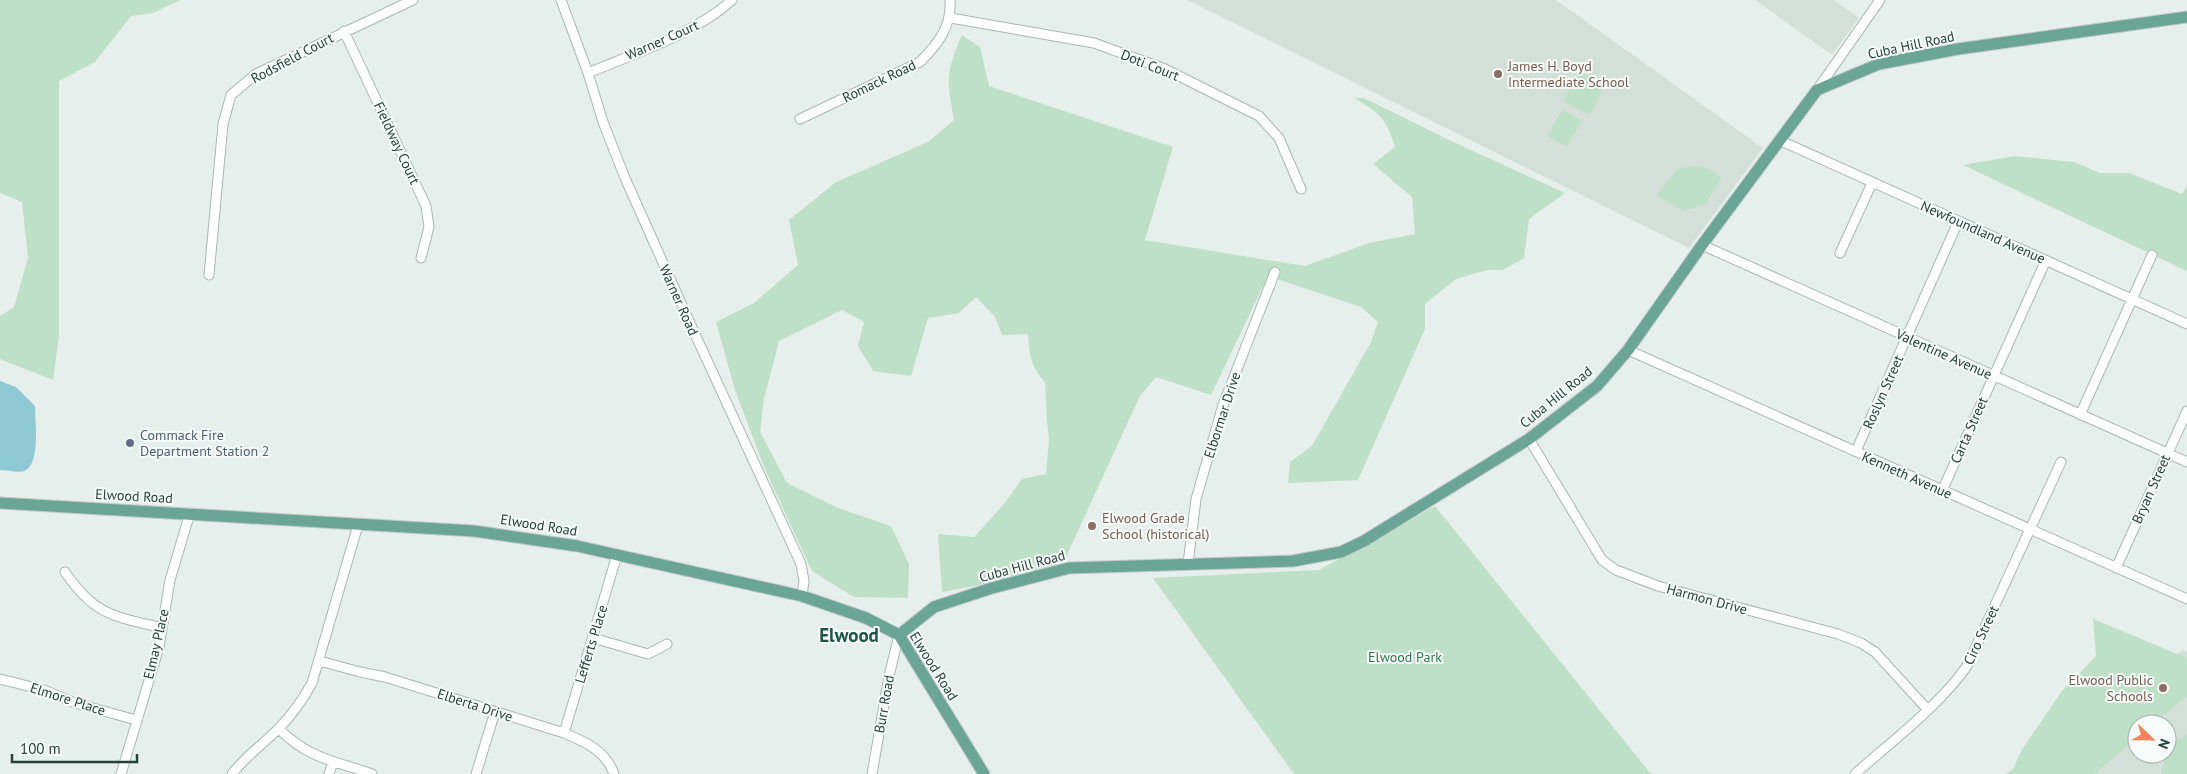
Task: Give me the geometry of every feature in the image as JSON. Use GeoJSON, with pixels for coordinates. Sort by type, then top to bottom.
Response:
{"type":"FeatureCollection","features":[{"type":"Feature","properties":{"kind":"main road","name":"Cuba Hill Road"},"geometry":{"type":"LineString","coordinates":[[899,635],[934,607],[992,588],[1069,568],[1293,561],[1341,552],[1364,541],[1529,439],[1597,386],[1628,350],[1702,245],[1817,90],[1879,64],[1958,50],[2187,17]]}},
{"type":"Feature","properties":{"kind":"main road","name":"Elwood Road"},"geometry":{"type":"LineString","coordinates":[[0,503],[483,532],[531,538],[617,555],[758,584],[802,596],[866,618],[899,635],[984,774]]}},
{"type":"Feature","properties":{"kind":"street","name":"Rodsfield Court"},"geometry":{"type":"LineString","coordinates":[[209,276],[223,124],[231,96],[256,74],[413,0]]}},
{"type":"Feature","properties":{"kind":"street","name":"Warner Road"},"geometry":{"type":"LineString","coordinates":[[561,0],[588,73],[602,122],[625,178],[801,564],[804,581],[802,596]]}},
{"type":"Feature","properties":{"kind":"street","name":"Warner Court"},"geometry":{"type":"LineString","coordinates":[[588,73],[699,24],[720,12],[732,0]]}},
{"type":"Feature","properties":{"kind":"street"},"geometry":{"type":"LineString","coordinates":[[950,0],[951,18]]}},
{"type":"Feature","properties":{"kind":"street"},"geometry":{"type":"LineString","coordinates":[[1817,90],[1880,0]]}},
{"type":"Feature","properties":{"kind":"street","name":"Romack Road"},"geometry":{"type":"LineString","coordinates":[[800,119],[920,62],[932,50],[951,18]]}},
{"type":"Feature","properties":{"kind":"street","name":"Doti Court"},"geometry":{"type":"LineString","coordinates":[[951,18],[1094,43],[1164,69],[1260,116],[1279,138],[1301,189]]}},
{"type":"Feature","properties":{"kind":"street","name":"Fieldway Court"},"geometry":{"type":"LineString","coordinates":[[344,31],[426,206],[429,227],[422,258]]}},
{"type":"Feature","properties":{"kind":"street","name":"Newfoundland Avenue"},"geometry":{"type":"LineString","coordinates":[[1780,140],[2187,324]]}},
{"type":"Feature","properties":{"kind":"street"},"geometry":{"type":"LineString","coordinates":[[1840,253],[1872,183]]}},
{"type":"Feature","properties":{"kind":"street","name":"Roslyn Street"},"geometry":{"type":"LineString","coordinates":[[1856,452],[1958,222]]}},
{"type":"Feature","properties":{"kind":"street","name":"Valentine Avenue"},"geometry":{"type":"LineString","coordinates":[[1702,245],[2187,462]]}},
{"type":"Feature","properties":{"kind":"street"},"geometry":{"type":"LineString","coordinates":[[2080,415],[2152,255]]}},
{"type":"Feature","properties":{"kind":"street","name":"Carta Street"},"geometry":{"type":"LineString","coordinates":[[1942,491],[2046,260]]}},
{"type":"Feature","properties":{"kind":"street","name":"Elbormar Drive"},"geometry":{"type":"LineString","coordinates":[[1188,564],[1196,498],[1223,405],[1275,272]]}},
{"type":"Feature","properties":{"kind":"street","name":"Kenneth Avenue"},"geometry":{"type":"LineString","coordinates":[[1628,350],[2187,600]]}},
{"type":"Feature","properties":{"kind":"street","name":"Bryan Street"},"geometry":{"type":"LineString","coordinates":[[2116,568],[2187,411]]}},
{"type":"Feature","properties":{"kind":"street","name":"Harmon Drive"},"geometry":{"type":"LineString","coordinates":[[1529,439],[1602,560],[1616,570],[1658,586],[1829,631],[1861,642],[1890,667],[1927,709]]}},
{"type":"Feature","properties":{"kind":"street","name":"Ciro Street"},"geometry":{"type":"LineString","coordinates":[[1855,774],[1927,709],[1957,680],[1967,666],[2061,462]]}},
{"type":"Feature","properties":{"kind":"street","name":"Elmay Place"},"geometry":{"type":"LineString","coordinates":[[121,774],[159,647],[170,580],[190,514]]}},
{"type":"Feature","properties":{"kind":"street"},"geometry":{"type":"LineString","coordinates":[[232,774],[254,748],[279,729],[301,702],[312,683],[358,524]]}},
{"type":"Feature","properties":{"kind":"street","name":"Lefferts Place"},"geometry":{"type":"LineString","coordinates":[[564,733],[617,555]]}},
{"type":"Feature","properties":{"kind":"street"},"geometry":{"type":"LineString","coordinates":[[65,572],[79,593],[95,607],[115,616],[162,628]]}},
{"type":"Feature","properties":{"kind":"street","name":"Burr Road"},"geometry":{"type":"LineString","coordinates":[[872,774],[889,676],[899,635]]}},
{"type":"Feature","properties":{"kind":"street"},"geometry":{"type":"LineString","coordinates":[[593,638],[648,654],[667,644]]}},
{"type":"Feature","properties":{"kind":"street","name":"Elberta Drive"},"geometry":{"type":"LineString","coordinates":[[320,660],[360,672],[385,676],[564,733],[584,741],[600,752],[610,762],[614,774]]}},
{"type":"Feature","properties":{"kind":"street","name":"Elmore Place"},"geometry":{"type":"LineString","coordinates":[[0,679],[44,690],[75,703],[136,720]]}},
{"type":"Feature","properties":{"kind":"street"},"geometry":{"type":"LineString","coordinates":[[476,774],[495,712]]}},
{"type":"Feature","properties":{"kind":"street"},"geometry":{"type":"LineString","coordinates":[[279,729],[303,750],[372,774]]}},
{"type":"Feature","properties":{"kind":"street"},"geometry":{"type":"LineString","coordinates":[[329,774],[333,762]]}},
{"type":"Feature","properties":{"kind":"shaded area","name":"James H. Boyd Intermediate School"},"geometry":{"type":"Polygon","coordinates":[[[1187,0],[1556,0],[1763,148],[1689,248],[1187,0]]]}},
{"type":"Feature","properties":{"kind":"shaded area"},"geometry":{"type":"Polygon","coordinates":[[[1755,0],[1834,0],[1859,18],[1832,55],[1755,0]]]}},
{"type":"Feature","properties":{"kind":"shaded area","name":"Elwood Public Schools"},"geometry":{"type":"Polygon","coordinates":[[[2182,650],[2187,652],[2187,774],[2043,774],[2182,650]]]}},
{"type":"Feature","properties":{"kind":"green space"},"geometry":{"type":"Polygon","coordinates":[[[0,0],[180,0],[153,13],[131,16],[95,62],[59,81],[59,336],[53,380],[0,359],[0,316],[14,307],[28,258],[22,202],[0,193],[0,0]]]}},
{"type":"Feature","properties":{"kind":"green space"},"geometry":{"type":"Polygon","coordinates":[[[962,35],[980,47],[989,86],[1173,147],[1145,240],[1305,266],[1369,243],[1415,234],[1412,197],[1373,164],[1395,147],[1388,129],[1376,112],[1354,98],[1364,98],[1447,139],[1565,193],[1529,219],[1524,258],[1503,270],[1487,270],[1456,279],[1425,304],[1425,329],[1358,480],[1288,483],[1290,462],[1312,446],[1371,342],[1378,322],[1361,307],[1268,276],[1211,395],[1156,377],[1140,396],[1060,570],[942,592],[938,534],[974,537],[1004,504],[1022,479],[1046,474],[1049,438],[1045,382],[1032,360],[1028,334],[1002,335],[995,317],[976,297],[959,313],[928,318],[911,376],[873,371],[858,346],[864,322],[842,310],[779,341],[764,399],[760,432],[787,483],[838,508],[891,526],[909,564],[908,598],[854,597],[812,571],[764,467],[735,390],[716,322],[754,303],[798,265],[789,220],[836,182],[928,142],[954,120],[949,77],[950,68],[962,35]]]}},
{"type":"Feature","properties":{"kind":"green space"},"geometry":{"type":"Polygon","coordinates":[[[1578,71],[1605,84],[1590,115],[1563,102],[1578,71]]]}},
{"type":"Feature","properties":{"kind":"green space"},"geometry":{"type":"Polygon","coordinates":[[[1562,109],[1582,121],[1567,147],[1547,136],[1562,109]]]}},
{"type":"Feature","properties":{"kind":"green space"},"geometry":{"type":"Polygon","coordinates":[[[2015,156],[2074,162],[2100,173],[2129,173],[2182,194],[2187,185],[2187,271],[1963,165],[2015,156]]]}},
{"type":"Feature","properties":{"kind":"green space"},"geometry":{"type":"Polygon","coordinates":[[[1695,166],[1708,169],[1722,177],[1706,204],[1684,211],[1656,196],[1677,169],[1695,166]]]}},
{"type":"Feature","properties":{"kind":"green space","name":"Elwood Park"},"geometry":{"type":"Polygon","coordinates":[[[1435,506],[1651,774],[1294,774],[1153,578],[1319,570],[1435,506]]]}},
{"type":"Feature","properties":{"kind":"green space"},"geometry":{"type":"Polygon","coordinates":[[[2093,619],[2187,658],[2187,696],[2166,714],[2127,714],[2127,746],[2094,774],[2005,774],[2013,769],[2021,751],[2061,692],[2096,656],[2093,619]]]}},
{"type":"Feature","properties":{"kind":"green space"},"geometry":{"type":"Polygon","coordinates":[[[2187,735],[2187,774],[2161,774],[2164,764],[2177,764],[2177,740],[2187,735]]]}},
{"type":"Feature","properties":{"kind":"water"},"geometry":{"type":"Polygon","coordinates":[[[0,381],[16,387],[35,406],[35,452],[29,467],[24,471],[0,470],[0,381]]]}},
{"type":"Feature","properties":{"kind":"place","name":"James H. Boyd Intermediate School"},"geometry":{"type":"Point","coordinates":[1498,74]}},
{"type":"Feature","properties":{"kind":"place","name":"Commack Fire Department Station 2"},"geometry":{"type":"Point","coordinates":[130,443]}},
{"type":"Feature","properties":{"kind":"place","name":"Elwood Grade School (historical)"},"geometry":{"type":"Point","coordinates":[1092,526]}},
{"type":"Feature","properties":{"kind":"place","name":"Elwood Public Schools"},"geometry":{"type":"Point","coordinates":[2163,688]}},
{"type":"Feature","properties":{"kind":"district","name":"Elwood"},"geometry":{"type":"Point","coordinates":[849,635]}}]}
